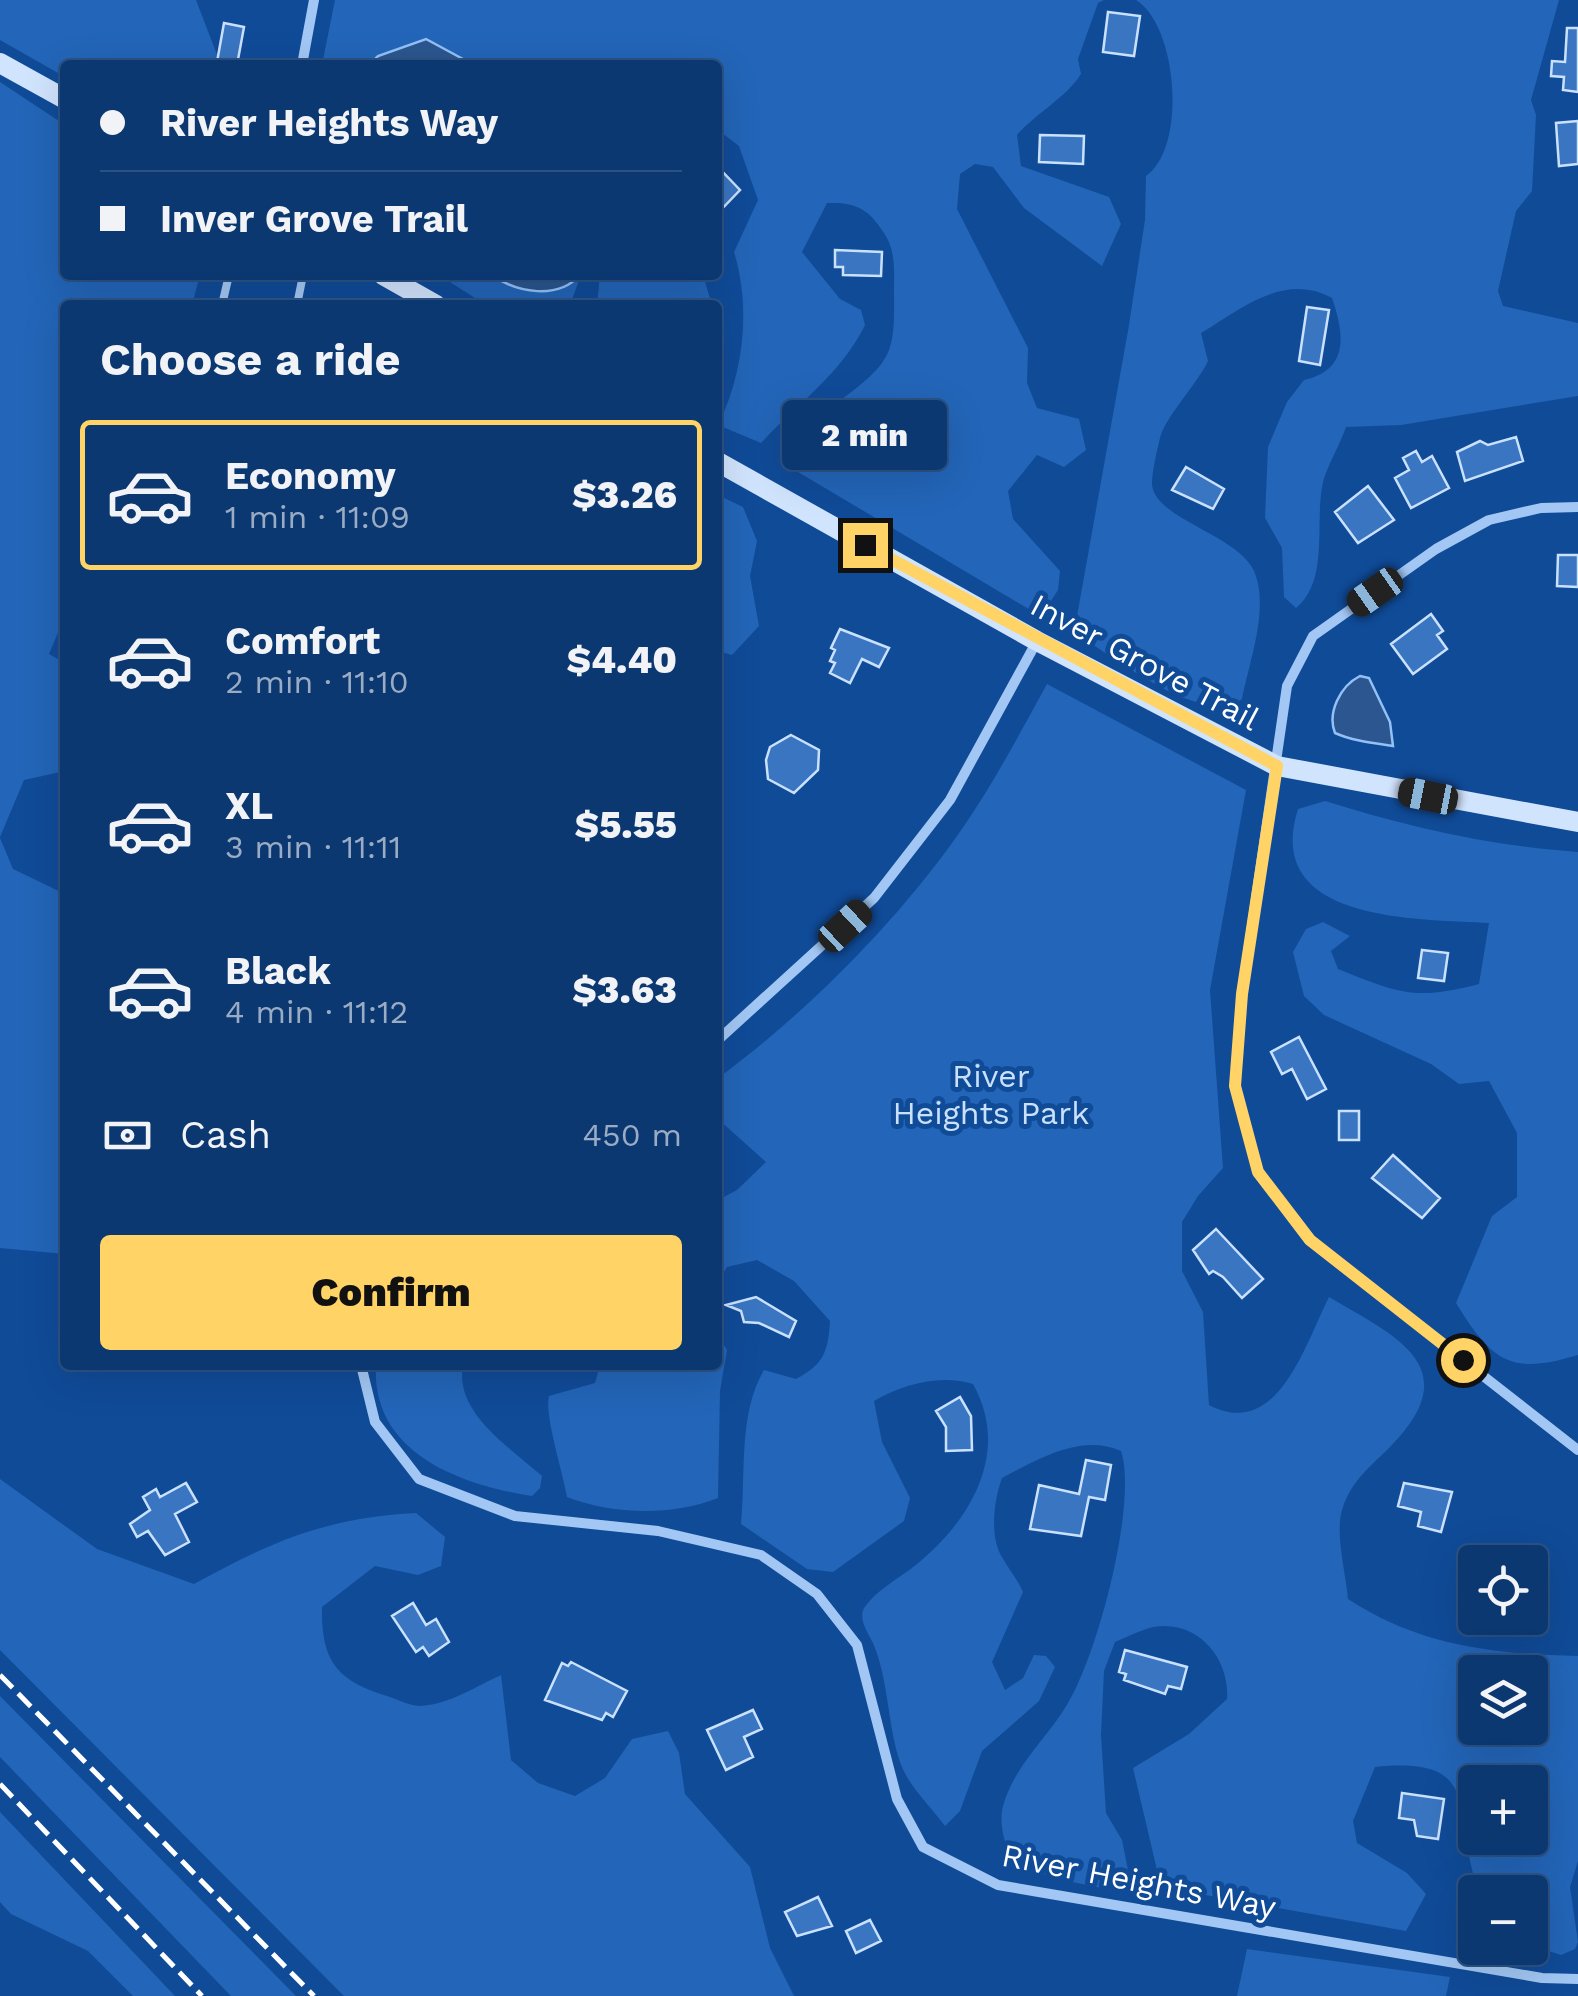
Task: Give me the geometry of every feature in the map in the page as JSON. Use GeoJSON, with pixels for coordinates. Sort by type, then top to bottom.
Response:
{"type":"FeatureCollection","features":[{"type":"Feature","properties":{"kind":"street"},"geometry":{"type":"LineString","coordinates":[[303,60],[314,0]]}},
{"type":"Feature","properties":{"kind":"street"},"geometry":{"type":"LineString","coordinates":[[0,63],[60,96]]}},
{"type":"Feature","properties":{"kind":"street"},"geometry":{"type":"LineString","coordinates":[[391,280],[427,300]]}},
{"type":"Feature","properties":{"kind":"street","name":"Inver Grove Trail"},"geometry":{"type":"LineString","coordinates":[[722,464],[1036,641],[1277,766],[1578,822]]}},
{"type":"Feature","properties":{"kind":"street"},"geometry":{"type":"LineString","coordinates":[[1578,507],[1541,508],[1490,520],[1436,549],[1314,636],[1287,686],[1242,994],[1235,1086],[1258,1172],[1310,1240],[1578,1450]]}},
{"type":"Feature","properties":{"kind":"street"},"geometry":{"type":"LineString","coordinates":[[722,1036],[874,898],[950,800],[1036,641]]}},
{"type":"Feature","properties":{"kind":"street","name":"River Heights Way"},"geometry":{"type":"LineString","coordinates":[[362,1370],[376,1422],[420,1479],[514,1516],[658,1532],[761,1555],[817,1594],[857,1645],[898,1799],[923,1847],[998,1885],[1542,1978],[1578,1979]]}},
{"type":"Feature","properties":{"kind":"green space"},"geometry":{"type":"Polygon","coordinates":[[[0,0],[196,0],[219,60],[60,60],[60,74],[0,40],[0,0]]]}},
{"type":"Feature","properties":{"kind":"green space"},"geometry":{"type":"Polygon","coordinates":[[[335,0],[1104,0],[1098,3],[1078,59],[1081,74],[1017,135],[1021,166],[1109,197],[1121,224],[1102,266],[1024,208],[993,167],[975,164],[960,174],[957,209],[1028,348],[1027,383],[1037,408],[1079,419],[1086,450],[1064,467],[1037,455],[1008,491],[1013,519],[1060,571],[1058,590],[1047,607],[1032,611],[793,469],[795,451],[803,436],[873,373],[891,345],[892,254],[878,224],[860,208],[827,203],[802,252],[840,299],[861,310],[865,325],[855,342],[831,373],[761,443],[722,427],[742,340],[742,295],[734,252],[758,200],[739,146],[722,133],[722,60],[323,60],[335,0]]]}},
{"type":"Feature","properties":{"kind":"green space"},"geometry":{"type":"Polygon","coordinates":[[[1136,0],[1559,0],[1531,100],[1536,115],[1532,191],[1516,211],[1498,291],[1503,306],[1578,323],[1578,396],[1401,425],[1346,427],[1324,478],[1314,581],[1296,608],[1284,597],[1282,548],[1265,518],[1268,447],[1287,402],[1304,380],[1319,375],[1336,359],[1341,337],[1332,298],[1314,291],[1281,291],[1248,304],[1201,333],[1208,361],[1163,430],[1152,484],[1166,507],[1231,547],[1254,571],[1260,601],[1253,652],[1242,699],[1225,705],[1181,697],[1074,633],[1129,325],[1145,220],[1146,176],[1159,161],[1168,140],[1172,115],[1172,87],[1161,35],[1150,14],[1136,0]]]}},
{"type":"Feature","properties":{"kind":"green space"},"geometry":{"type":"Polygon","coordinates":[[[0,82],[60,122],[60,280],[199,280],[193,300],[60,300],[60,628],[49,654],[60,660],[60,772],[24,780],[0,837],[0,82]]]}},
{"type":"Feature","properties":{"kind":"green space"},"geometry":{"type":"Polygon","coordinates":[[[447,280],[579,280],[572,300],[478,300],[447,280]]]}},
{"type":"Feature","properties":{"kind":"green space"},"geometry":{"type":"Polygon","coordinates":[[[600,280],[704,280],[710,300],[598,300],[600,280]]]}},
{"type":"Feature","properties":{"kind":"green space"},"geometry":{"type":"Polygon","coordinates":[[[722,497],[743,507],[757,541],[750,576],[759,626],[732,655],[722,652],[722,497]]]}},
{"type":"Feature","properties":{"kind":"green space","name":"River Heights Park"},"geometry":{"type":"Polygon","coordinates":[[[1047,684],[1246,790],[1210,990],[1223,1168],[1182,1222],[1182,1271],[1203,1312],[1209,1405],[1233,1413],[1253,1410],[1271,1399],[1299,1361],[1329,1297],[1377,1326],[1414,1357],[1423,1375],[1423,1395],[1413,1419],[1357,1481],[1343,1507],[1340,1540],[1348,1599],[1402,1627],[1458,1644],[1516,1653],[1578,1656],[1578,1861],[1570,1887],[1578,1942],[1575,1949],[1561,1955],[1548,1951],[1548,1875],[1474,1875],[1470,1855],[1548,1855],[1548,1765],[1458,1765],[1458,1796],[1450,1781],[1435,1771],[1411,1766],[1375,1767],[1353,1821],[1357,1843],[1407,1873],[1426,1894],[1406,1931],[1161,1887],[1133,1768],[1189,1734],[1227,1699],[1223,1670],[1208,1645],[1184,1629],[1169,1626],[1148,1628],[1115,1642],[1104,1671],[1101,1735],[1106,1813],[1122,1840],[1131,1885],[1121,1892],[1064,1880],[1036,1871],[1013,1856],[1002,1825],[1008,1791],[1023,1764],[1060,1716],[1079,1681],[1112,1579],[1124,1506],[1121,1451],[1106,1446],[1076,1447],[1045,1456],[1002,1478],[995,1507],[995,1539],[1023,1592],[992,1662],[1005,1690],[1023,1678],[1034,1655],[1046,1656],[1055,1667],[1039,1701],[982,1751],[960,1811],[945,1826],[911,1783],[901,1763],[879,1659],[862,1617],[875,1595],[917,1564],[954,1527],[979,1483],[988,1435],[984,1409],[973,1384],[948,1380],[922,1382],[874,1401],[882,1442],[910,1498],[904,1521],[833,1572],[807,1569],[741,1524],[747,1425],[756,1387],[764,1370],[796,1379],[813,1368],[826,1349],[830,1321],[794,1281],[757,1260],[727,1267],[722,1275],[722,1198],[737,1190],[766,1162],[722,1123],[722,1075],[786,1023],[852,961],[913,893],[977,806],[1047,684]]]}},
{"type":"Feature","properties":{"kind":"green space"},"geometry":{"type":"Polygon","coordinates":[[[1325,801],[1450,834],[1578,852],[1578,1355],[1536,1364],[1506,1359],[1481,1339],[1456,1303],[1492,1216],[1517,1197],[1517,1133],[1489,1081],[1459,1084],[1431,1064],[1324,1015],[1304,996],[1293,952],[1306,929],[1323,922],[1350,936],[1331,951],[1338,969],[1392,989],[1422,993],[1479,984],[1489,923],[1387,915],[1352,907],[1323,894],[1302,874],[1293,846],[1298,809],[1325,801]]]}},
{"type":"Feature","properties":{"kind":"green space"},"geometry":{"type":"Polygon","coordinates":[[[0,838],[13,869],[60,892],[60,1254],[0,1248],[0,838]]]}},
{"type":"Feature","properties":{"kind":"green space"},"geometry":{"type":"Polygon","coordinates":[[[722,1342],[727,1350],[720,1391],[718,1498],[682,1508],[643,1511],[604,1507],[567,1497],[551,1430],[549,1396],[595,1383],[599,1370],[722,1370],[722,1342]]]}},
{"type":"Feature","properties":{"kind":"green space"},"geometry":{"type":"Polygon","coordinates":[[[376,1370],[463,1370],[467,1399],[476,1414],[542,1476],[540,1488],[532,1496],[450,1473],[404,1442],[388,1421],[378,1395],[376,1370]]]}},
{"type":"Feature","properties":{"kind":"green space"},"geometry":{"type":"Polygon","coordinates":[[[0,1479],[97,1549],[194,1584],[300,1534],[354,1520],[416,1513],[445,1537],[441,1566],[418,1575],[375,1566],[322,1607],[325,1642],[336,1667],[372,1691],[420,1706],[452,1699],[501,1675],[511,1760],[538,1783],[575,1796],[605,1778],[632,1739],[668,1731],[679,1753],[685,1794],[750,1867],[770,1948],[794,1996],[344,1996],[0,1650],[0,1479]]]}},
{"type":"Feature","properties":{"kind":"green space"},"geometry":{"type":"Polygon","coordinates":[[[0,1696],[296,1996],[231,1996],[0,1757],[0,1696]]]}},
{"type":"Feature","properties":{"kind":"green space"},"geometry":{"type":"Polygon","coordinates":[[[0,1812],[175,1996],[133,1996],[88,1951],[11,1914],[0,1902],[0,1812]]]}},
{"type":"Feature","properties":{"kind":"green space"},"geometry":{"type":"Polygon","coordinates":[[[1247,1949],[1450,1977],[1446,1996],[1237,1996],[1247,1949]]]}},
{"type":"Feature","properties":{"kind":"shaded area"},"geometry":{"type":"Polygon","coordinates":[[[426,39],[465,60],[374,60],[426,39]]]}},
{"type":"Feature","properties":{"kind":"shaded area"},"geometry":{"type":"Polygon","coordinates":[[[574,280],[549,291],[525,290],[502,281],[574,280]]]}},
{"type":"Feature","properties":{"kind":"shaded area"},"geometry":{"type":"Polygon","coordinates":[[[1360,676],[1369,678],[1390,722],[1393,746],[1335,733],[1337,701],[1360,676]]]}},
{"type":"Feature","properties":{"kind":"building"},"geometry":{"type":"Polygon","coordinates":[[[1108,12],[1140,16],[1134,56],[1103,52],[1108,12]]]}},
{"type":"Feature","properties":{"kind":"building"},"geometry":{"type":"Polygon","coordinates":[[[224,23],[244,27],[238,60],[217,60],[224,23]]]}},
{"type":"Feature","properties":{"kind":"building"},"geometry":{"type":"Polygon","coordinates":[[[1567,28],[1578,28],[1578,92],[1563,90],[1564,77],[1551,76],[1552,61],[1565,62],[1567,28]]]}},
{"type":"Feature","properties":{"kind":"building"},"geometry":{"type":"Polygon","coordinates":[[[1578,121],[1578,164],[1559,166],[1556,123],[1578,121]]]}},
{"type":"Feature","properties":{"kind":"building"},"geometry":{"type":"Polygon","coordinates":[[[1040,135],[1084,136],[1083,164],[1039,162],[1040,135]]]}},
{"type":"Feature","properties":{"kind":"building"},"geometry":{"type":"Polygon","coordinates":[[[722,171],[740,190],[722,209],[722,171]]]}},
{"type":"Feature","properties":{"kind":"building"},"geometry":{"type":"Polygon","coordinates":[[[835,250],[882,252],[881,276],[843,275],[843,267],[835,267],[835,250]]]}},
{"type":"Feature","properties":{"kind":"building"},"geometry":{"type":"Polygon","coordinates":[[[1307,307],[1329,310],[1320,365],[1299,361],[1307,307]]]}},
{"type":"Feature","properties":{"kind":"building"},"geometry":{"type":"Polygon","coordinates":[[[1516,437],[1523,461],[1465,481],[1457,452],[1480,441],[1488,445],[1516,437]]]}},
{"type":"Feature","properties":{"kind":"building"},"geometry":{"type":"Polygon","coordinates":[[[1416,451],[1422,462],[1432,456],[1449,488],[1411,508],[1395,478],[1409,470],[1403,458],[1416,451]]]}},
{"type":"Feature","properties":{"kind":"building"},"geometry":{"type":"Polygon","coordinates":[[[1186,467],[1224,489],[1213,509],[1172,490],[1186,467]]]}},
{"type":"Feature","properties":{"kind":"building"},"geometry":{"type":"Polygon","coordinates":[[[1368,486],[1394,520],[1358,543],[1335,512],[1368,486]]]}},
{"type":"Feature","properties":{"kind":"building"},"geometry":{"type":"Polygon","coordinates":[[[1558,555],[1578,555],[1578,587],[1557,586],[1558,555]]]}},
{"type":"Feature","properties":{"kind":"building"},"geometry":{"type":"Polygon","coordinates":[[[1431,614],[1443,631],[1437,635],[1447,649],[1413,674],[1391,644],[1431,614]]]}},
{"type":"Feature","properties":{"kind":"building"},"geometry":{"type":"Polygon","coordinates":[[[840,629],[889,648],[879,667],[862,659],[850,683],[830,673],[835,663],[830,661],[835,650],[831,648],[840,629]]]}},
{"type":"Feature","properties":{"kind":"building"},"geometry":{"type":"Polygon","coordinates":[[[791,735],[819,750],[818,770],[794,793],[768,779],[766,760],[770,747],[791,735]]]}},
{"type":"Feature","properties":{"kind":"building"},"geometry":{"type":"Polygon","coordinates":[[[1422,950],[1448,953],[1444,981],[1418,978],[1422,950]]]}},
{"type":"Feature","properties":{"kind":"building"},"geometry":{"type":"Polygon","coordinates":[[[1299,1037],[1326,1089],[1307,1099],[1292,1069],[1282,1074],[1271,1052],[1299,1037]]]}},
{"type":"Feature","properties":{"kind":"building"},"geometry":{"type":"Polygon","coordinates":[[[1339,1111],[1359,1111],[1359,1140],[1339,1140],[1339,1111]]]}},
{"type":"Feature","properties":{"kind":"building"},"geometry":{"type":"Polygon","coordinates":[[[1393,1155],[1440,1198],[1422,1218],[1372,1178],[1393,1155]]]}},
{"type":"Feature","properties":{"kind":"building"},"geometry":{"type":"Polygon","coordinates":[[[1216,1229],[1263,1279],[1242,1298],[1223,1277],[1213,1271],[1209,1274],[1193,1250],[1216,1229]]]}},
{"type":"Feature","properties":{"kind":"building"},"geometry":{"type":"Polygon","coordinates":[[[756,1297],[796,1321],[789,1337],[759,1323],[744,1322],[741,1311],[726,1305],[756,1297]]]}},
{"type":"Feature","properties":{"kind":"building"},"geometry":{"type":"Polygon","coordinates":[[[960,1397],[971,1416],[972,1450],[946,1451],[946,1427],[936,1411],[960,1397]]]}},
{"type":"Feature","properties":{"kind":"building"},"geometry":{"type":"Polygon","coordinates":[[[1086,1460],[1111,1465],[1105,1500],[1089,1497],[1081,1536],[1030,1529],[1039,1485],[1079,1494],[1086,1460]]]}},
{"type":"Feature","properties":{"kind":"building"},"geometry":{"type":"Polygon","coordinates":[[[186,1483],[197,1502],[175,1514],[189,1542],[165,1555],[148,1531],[137,1537],[130,1524],[150,1510],[143,1497],[156,1489],[160,1497],[186,1483]]]}},
{"type":"Feature","properties":{"kind":"building"},"geometry":{"type":"Polygon","coordinates":[[[1404,1483],[1452,1492],[1441,1532],[1418,1526],[1421,1512],[1398,1506],[1404,1483]]]}},
{"type":"Feature","properties":{"kind":"building"},"geometry":{"type":"Polygon","coordinates":[[[413,1603],[426,1625],[436,1619],[449,1642],[429,1656],[423,1647],[416,1652],[392,1616],[413,1603]]]}},
{"type":"Feature","properties":{"kind":"building"},"geometry":{"type":"Polygon","coordinates":[[[1125,1650],[1187,1667],[1181,1689],[1168,1686],[1165,1694],[1124,1680],[1126,1674],[1119,1672],[1125,1650]]]}},
{"type":"Feature","properties":{"kind":"building"},"geometry":{"type":"Polygon","coordinates":[[[571,1662],[627,1691],[613,1717],[606,1713],[602,1720],[545,1700],[562,1663],[568,1666],[571,1662]]]}},
{"type":"Feature","properties":{"kind":"building"},"geometry":{"type":"Polygon","coordinates":[[[753,1710],[762,1729],[744,1737],[753,1757],[726,1770],[707,1730],[753,1710]]]}},
{"type":"Feature","properties":{"kind":"building"},"geometry":{"type":"Polygon","coordinates":[[[1402,1793],[1444,1799],[1438,1839],[1417,1836],[1414,1820],[1399,1818],[1402,1793]]]}},
{"type":"Feature","properties":{"kind":"building"},"geometry":{"type":"Polygon","coordinates":[[[818,1897],[832,1926],[797,1936],[785,1912],[818,1897]]]}},
{"type":"Feature","properties":{"kind":"building"},"geometry":{"type":"Polygon","coordinates":[[[870,1920],[881,1941],[856,1953],[846,1931],[870,1920]]]}},
{"type":"Feature","properties":{"kind":"railway"},"geometry":{"type":"LineString","coordinates":[[0,1675],[314,1996]]}},
{"type":"Feature","properties":{"kind":"railway"},"geometry":{"type":"LineString","coordinates":[[0,1784],[202,1996]]}},
{"type":"Feature","properties":{"kind":"route"},"geometry":{"type":"LineString","coordinates":[[865,545],[1036,641],[1277,766],[1242,994],[1235,1086],[1258,1172],[1310,1240],[1463,1360]]}}]}
